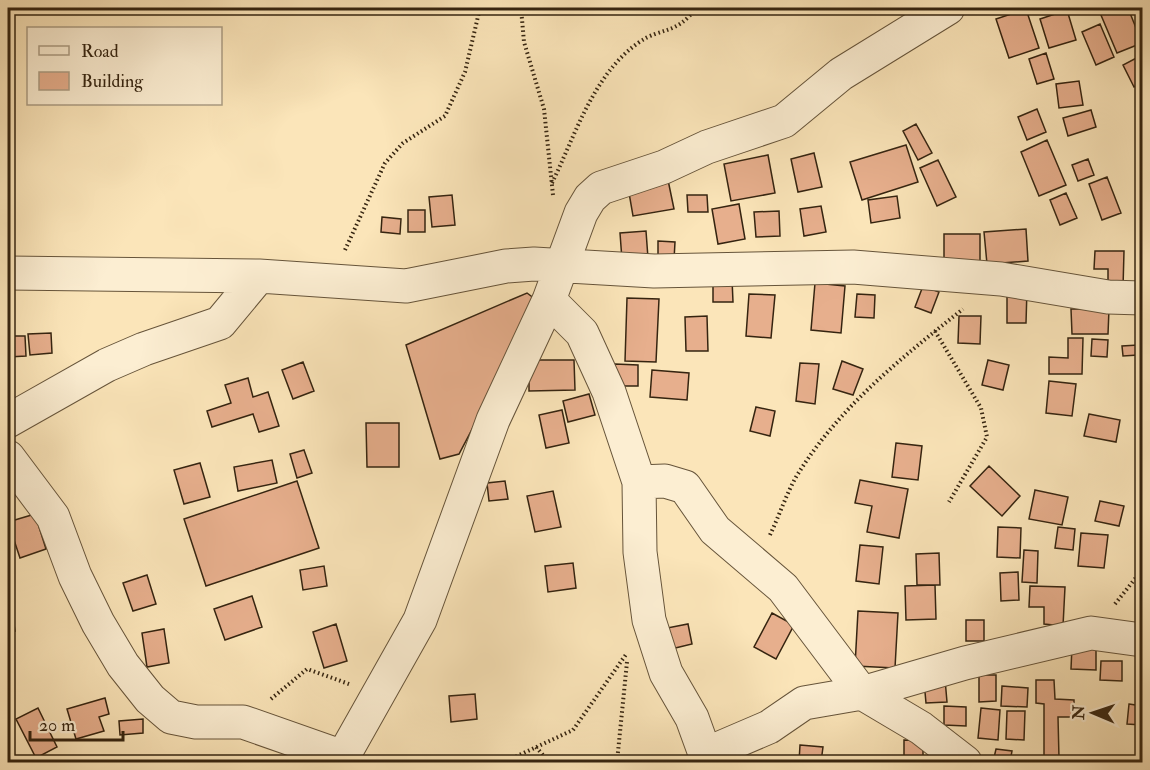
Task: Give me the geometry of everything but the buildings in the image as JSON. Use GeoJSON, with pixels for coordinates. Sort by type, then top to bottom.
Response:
{"type":"FeatureCollection","features":[{"type":"Feature","properties":{"kind":"street"},"geometry":{"type":"LineString","coordinates":[[8,457],[53,517],[75,576],[98,623],[123,665],[150,699],[171,717],[195,722],[243,722],[342,760],[420,620],[493,420],[549,300],[581,213],[590,198],[601,188],[664,167],[707,147],[784,121],[841,74],[948,8]]}},
{"type":"Feature","properties":{"kind":"street"},"geometry":{"type":"LineString","coordinates":[[8,273],[259,276],[406,286],[506,266],[563,265],[654,271],[853,267],[1001,279],[1108,297],[1143,298]]}},
{"type":"Feature","properties":{"kind":"street"},"geometry":{"type":"LineString","coordinates":[[8,420],[107,365],[144,349],[220,323],[259,276]]}},
{"type":"Feature","properties":{"kind":"street"},"geometry":{"type":"LineString","coordinates":[[1108,297],[1132,309],[1143,324]]}},
{"type":"Feature","properties":{"kind":"street"},"geometry":{"type":"LineString","coordinates":[[549,300],[582,333],[609,392],[639,482],[640,552],[649,620],[666,673],[692,718],[707,758],[769,727],[804,703],[862,693],[965,663],[1091,633],[1143,640]]}},
{"type":"Feature","properties":{"kind":"street"},"geometry":{"type":"LineString","coordinates":[[639,482],[665,481],[685,487],[715,530],[783,588],[862,693],[921,728],[965,762]]}},
{"type":"Feature","properties":{"kind":"path"},"geometry":{"type":"LineString","coordinates":[[305,280],[343,254],[385,163],[403,143],[445,116],[465,72],[480,8]]}},
{"type":"Feature","properties":{"kind":"path"},"geometry":{"type":"LineString","coordinates":[[521,8],[524,42],[544,109],[553,204]]}},
{"type":"Feature","properties":{"kind":"path"},"geometry":{"type":"LineString","coordinates":[[552,184],[606,73],[639,42],[684,24],[696,8]]}},
{"type":"Feature","properties":{"kind":"path"},"geometry":{"type":"LineString","coordinates":[[756,566],[796,477],[834,426],[891,366],[1001,279]]}},
{"type":"Feature","properties":{"kind":"path"},"geometry":{"type":"LineString","coordinates":[[935,331],[981,408],[987,437],[949,502]]}},
{"type":"Feature","properties":{"kind":"path"},"geometry":{"type":"LineString","coordinates":[[1091,633],[1143,570]]}},
{"type":"Feature","properties":{"kind":"path"},"geometry":{"type":"LineString","coordinates":[[342,760],[515,756],[573,730],[628,650],[617,762]]}},
{"type":"Feature","properties":{"kind":"path"},"geometry":{"type":"LineString","coordinates":[[243,722],[307,669],[379,694]]}},
{"type":"Feature","properties":{"kind":"path"},"geometry":{"type":"LineString","coordinates":[[536,747],[549,762]]}}]}
